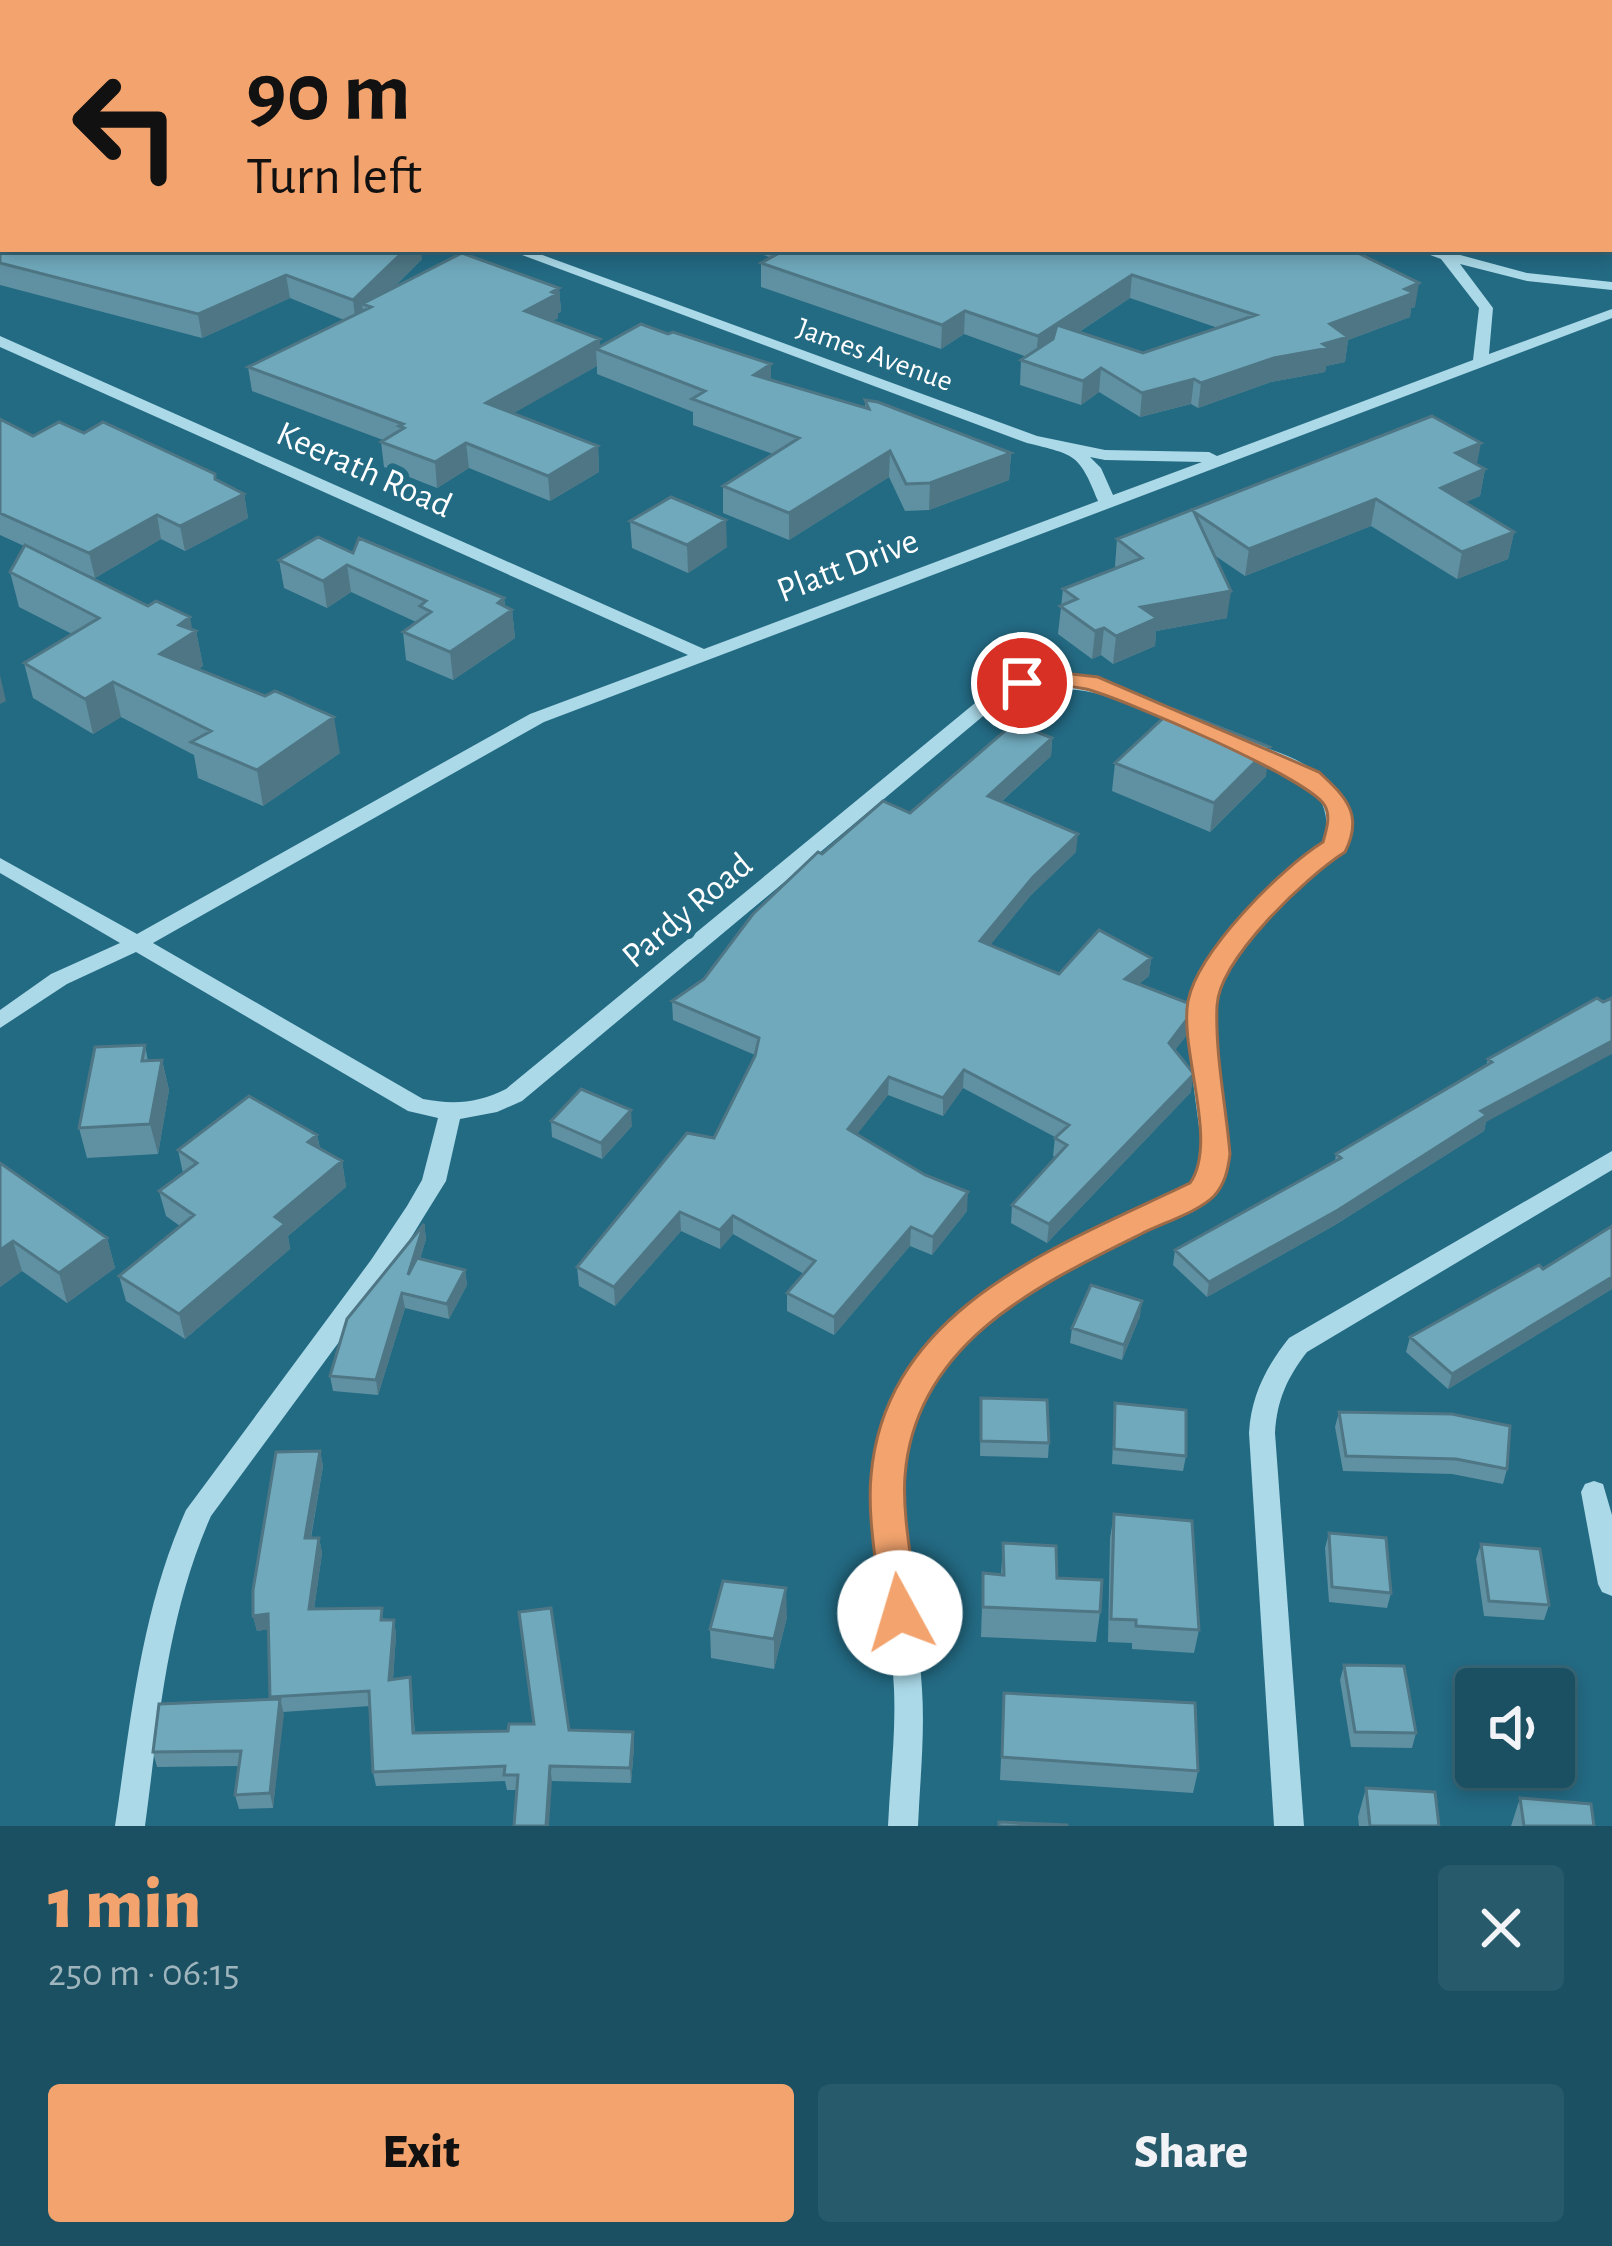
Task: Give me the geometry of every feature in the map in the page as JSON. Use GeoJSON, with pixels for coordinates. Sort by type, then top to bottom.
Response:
{"type":"FeatureCollection","features":[{"type":"Feature","properties":{"kind":"street","name":"James Avenue"},"geometry":{"type":"LineString","coordinates":[[521,252],[1074,452],[1229,457]]}},
{"type":"Feature","properties":{"kind":"street"},"geometry":{"type":"LineString","coordinates":[[1430,252],[1527,277],[1612,286]]}},
{"type":"Feature","properties":{"kind":"street"},"geometry":{"type":"LineString","coordinates":[[1447,257],[1486,308],[1481,362]]}},
{"type":"Feature","properties":{"kind":"street","name":"Platt Drive"},"geometry":{"type":"LineString","coordinates":[[0,1022],[58,979],[137,943],[537,718],[1612,313]]}},
{"type":"Feature","properties":{"kind":"street","name":"Keerath Road"},"geometry":{"type":"LineString","coordinates":[[0,341],[703,655]]}},
{"type":"Feature","properties":{"kind":"street"},"geometry":{"type":"LineString","coordinates":[[1074,452],[1093,468],[1107,501]]}},
{"type":"Feature","properties":{"kind":"street","name":"Pardy Road"},"geometry":{"type":"LineString","coordinates":[[450,1114],[486,1110],[514,1095],[993,698],[1022,683],[1045,678],[1090,682],[1310,777],[1338,803],[1342,821],[1336,846],[1302,867],[1232,944],[1202,1001],[1214,1154],[1212,1175],[1201,1191],[1056,1262],[976,1311],[922,1370],[898,1426],[888,1478],[908,1690],[903,1826]]}},
{"type":"Feature","properties":{"kind":"street"},"geometry":{"type":"LineString","coordinates":[[0,864],[416,1105],[450,1114],[434,1181],[415,1212],[380,1267],[200,1510],[184,1540],[163,1610],[130,1826]]}},
{"type":"Feature","properties":{"kind":"street"},"geometry":{"type":"LineString","coordinates":[[1289,1826],[1262,1432],[1263,1405],[1273,1374],[1298,1345],[1612,1159]]}},
{"type":"Feature","properties":{"kind":"street"},"geometry":{"type":"LineString","coordinates":[[1594,1492],[1612,1584]]}},
{"type":"Feature","properties":{"kind":"building"},"geometry":{"type":"Polygon","coordinates":[[[0,252],[403,252],[353,300],[286,275],[198,314],[0,263],[0,252]]]}},
{"type":"Feature","properties":{"kind":"building"},"geometry":{"type":"Polygon","coordinates":[[[1356,252],[1419,283],[1405,289],[1414,293],[1330,324],[1348,337],[1323,344],[1329,348],[1274,358],[1201,383],[1194,379],[1142,393],[1101,368],[1083,381],[1021,360],[1053,339],[1057,325],[1143,353],[1256,315],[1132,275],[1038,336],[965,311],[942,325],[761,263],[779,253],[1356,252]]]}},
{"type":"Feature","properties":{"kind":"building"},"geometry":{"type":"Polygon","coordinates":[[[462,253],[559,288],[552,292],[557,294],[525,311],[600,339],[486,403],[598,446],[548,476],[466,443],[435,462],[381,442],[404,428],[399,426],[403,424],[248,367],[371,307],[362,304],[462,253]]]}},
{"type":"Feature","properties":{"kind":"building"},"geometry":{"type":"Polygon","coordinates":[[[641,324],[771,364],[754,375],[869,409],[865,400],[878,402],[1011,453],[930,483],[906,484],[890,451],[789,513],[723,486],[799,438],[692,399],[705,391],[596,349],[641,324]]]}},
{"type":"Feature","properties":{"kind":"building"},"geometry":{"type":"Polygon","coordinates":[[[1432,416],[1481,443],[1456,453],[1485,469],[1441,488],[1514,532],[1462,552],[1376,499],[1249,549],[1194,512],[1231,591],[1141,607],[1157,618],[1116,636],[1104,628],[1095,631],[1060,606],[1077,599],[1063,589],[1142,558],[1117,539],[1432,416]]]}},
{"type":"Feature","properties":{"kind":"building"},"geometry":{"type":"Polygon","coordinates":[[[0,419],[33,436],[59,422],[84,433],[103,422],[215,474],[215,479],[244,494],[180,526],[157,515],[89,553],[0,513],[0,419]]]}},
{"type":"Feature","properties":{"kind":"building"},"geometry":{"type":"Polygon","coordinates":[[[671,497],[726,520],[687,545],[630,521],[671,497]]]}},
{"type":"Feature","properties":{"kind":"building"},"geometry":{"type":"Polygon","coordinates":[[[318,537],[353,553],[359,538],[504,598],[498,603],[512,610],[450,652],[403,632],[431,612],[420,606],[426,601],[347,565],[323,581],[279,560],[318,537]]]}},
{"type":"Feature","properties":{"kind":"building"},"geometry":{"type":"Polygon","coordinates":[[[25,545],[148,606],[156,601],[190,617],[179,625],[196,631],[160,654],[265,696],[275,691],[334,717],[257,770],[191,742],[211,731],[113,682],[85,699],[24,663],[99,618],[10,572],[25,545]]]}},
{"type":"Feature","properties":{"kind":"building"},"geometry":{"type":"Polygon","coordinates":[[[1173,709],[1270,747],[1214,803],[1115,763],[1173,709]]]}},
{"type":"Feature","properties":{"kind":"building"},"geometry":{"type":"Polygon","coordinates":[[[1014,723],[1052,738],[988,796],[1078,834],[1033,877],[980,941],[1059,974],[1099,930],[1151,958],[1125,979],[1188,1003],[1188,1018],[1169,1043],[1194,1074],[1049,1224],[1012,1205],[1067,1145],[1055,1138],[1069,1125],[964,1070],[943,1098],[889,1077],[848,1129],[925,1175],[968,1192],[933,1237],[911,1227],[834,1317],[787,1293],[815,1261],[733,1216],[720,1230],[680,1212],[614,1287],[577,1267],[687,1133],[714,1138],[755,1056],[759,1038],[672,1001],[704,979],[753,914],[818,852],[822,854],[883,801],[910,813],[1014,723]]]}},
{"type":"Feature","properties":{"kind":"building"},"geometry":{"type":"Polygon","coordinates":[[[1597,998],[1603,1002],[1612,998],[1612,1041],[1481,1111],[1487,1115],[1338,1210],[1209,1282],[1175,1250],[1341,1158],[1336,1154],[1597,998]]]}},
{"type":"Feature","properties":{"kind":"building"},"geometry":{"type":"Polygon","coordinates":[[[145,1045],[142,1061],[162,1060],[150,1124],[79,1128],[95,1047],[145,1045]]]}},
{"type":"Feature","properties":{"kind":"building"},"geometry":{"type":"Polygon","coordinates":[[[581,1089],[631,1110],[601,1143],[551,1121],[581,1089]]]}},
{"type":"Feature","properties":{"kind":"building"},"geometry":{"type":"Polygon","coordinates":[[[249,1096],[317,1135],[308,1142],[342,1161],[275,1217],[285,1224],[179,1314],[119,1276],[194,1215],[159,1191],[197,1163],[178,1150],[249,1096]]]}},
{"type":"Feature","properties":{"kind":"building"},"geometry":{"type":"Polygon","coordinates":[[[0,1163],[107,1238],[59,1273],[13,1241],[0,1250],[0,1163]]]}},
{"type":"Feature","properties":{"kind":"building"},"geometry":{"type":"Polygon","coordinates":[[[424,1224],[408,1275],[417,1258],[465,1270],[447,1304],[402,1293],[376,1380],[330,1376],[347,1319],[424,1224]]]}},
{"type":"Feature","properties":{"kind":"building"},"geometry":{"type":"Polygon","coordinates":[[[1612,1226],[1612,1277],[1452,1374],[1410,1337],[1539,1265],[1543,1269],[1612,1226]]]}},
{"type":"Feature","properties":{"kind":"building"},"geometry":{"type":"Polygon","coordinates":[[[1091,1285],[1142,1301],[1124,1345],[1072,1328],[1091,1285]]]}},
{"type":"Feature","properties":{"kind":"building"},"geometry":{"type":"Polygon","coordinates":[[[981,1398],[1047,1400],[1049,1443],[981,1441],[981,1398]]]}},
{"type":"Feature","properties":{"kind":"building"},"geometry":{"type":"Polygon","coordinates":[[[1115,1403],[1186,1410],[1186,1456],[1114,1449],[1115,1403]]]}},
{"type":"Feature","properties":{"kind":"building"},"geometry":{"type":"Polygon","coordinates":[[[1339,1412],[1452,1414],[1510,1426],[1507,1469],[1456,1459],[1346,1456],[1339,1412]]]}},
{"type":"Feature","properties":{"kind":"building"},"geometry":{"type":"Polygon","coordinates":[[[320,1451],[305,1538],[319,1538],[309,1609],[382,1608],[381,1620],[394,1620],[389,1680],[410,1677],[413,1733],[508,1731],[509,1724],[534,1724],[519,1612],[551,1608],[569,1730],[633,1732],[630,1768],[550,1766],[546,1826],[514,1826],[518,1775],[504,1775],[505,1766],[373,1772],[369,1691],[270,1697],[268,1614],[253,1616],[253,1590],[276,1452],[320,1451]]]}},
{"type":"Feature","properties":{"kind":"building"},"geometry":{"type":"Polygon","coordinates":[[[1114,1514],[1192,1521],[1199,1630],[1136,1626],[1136,1620],[1111,1619],[1114,1514]]]}},
{"type":"Feature","properties":{"kind":"building"},"geometry":{"type":"Polygon","coordinates":[[[1329,1533],[1386,1538],[1391,1593],[1332,1587],[1329,1533]]]}},
{"type":"Feature","properties":{"kind":"building"},"geometry":{"type":"Polygon","coordinates":[[[1003,1543],[1056,1546],[1057,1578],[1102,1580],[1100,1612],[983,1607],[983,1573],[1004,1575],[1003,1543]]]}},
{"type":"Feature","properties":{"kind":"building"},"geometry":{"type":"Polygon","coordinates":[[[1481,1544],[1540,1549],[1549,1605],[1489,1601],[1481,1544]]]}},
{"type":"Feature","properties":{"kind":"building"},"geometry":{"type":"Polygon","coordinates":[[[723,1581],[786,1588],[774,1639],[710,1629],[723,1581]]]}},
{"type":"Feature","properties":{"kind":"building"},"geometry":{"type":"Polygon","coordinates":[[[1344,1665],[1404,1666],[1416,1733],[1355,1732],[1344,1665]]]}},
{"type":"Feature","properties":{"kind":"building"},"geometry":{"type":"Polygon","coordinates":[[[1004,1693],[1195,1703],[1198,1771],[1002,1757],[1004,1693]]]}},
{"type":"Feature","properties":{"kind":"building"},"geometry":{"type":"Polygon","coordinates":[[[280,1699],[270,1793],[235,1795],[241,1751],[153,1752],[159,1704],[280,1699]]]}},
{"type":"Feature","properties":{"kind":"building"},"geometry":{"type":"Polygon","coordinates":[[[1366,1788],[1435,1792],[1439,1826],[1370,1826],[1366,1788]]]}},
{"type":"Feature","properties":{"kind":"building"},"geometry":{"type":"Polygon","coordinates":[[[1520,1798],[1591,1804],[1594,1826],[1524,1826],[1520,1798]]]}},
{"type":"Feature","properties":{"kind":"building"},"geometry":{"type":"Polygon","coordinates":[[[999,1822],[1067,1825],[1067,1826],[999,1826],[999,1822]]]}},
{"type":"Feature","properties":{"kind":"route"},"geometry":{"type":"LineString","coordinates":[[900,1613],[888,1478],[898,1426],[922,1370],[976,1311],[1056,1262],[1201,1191],[1212,1175],[1214,1154],[1202,1001],[1232,944],[1302,867],[1336,846],[1342,821],[1338,803],[1310,777],[1153,707],[1090,682],[1045,678],[1022,683]]}}]}
